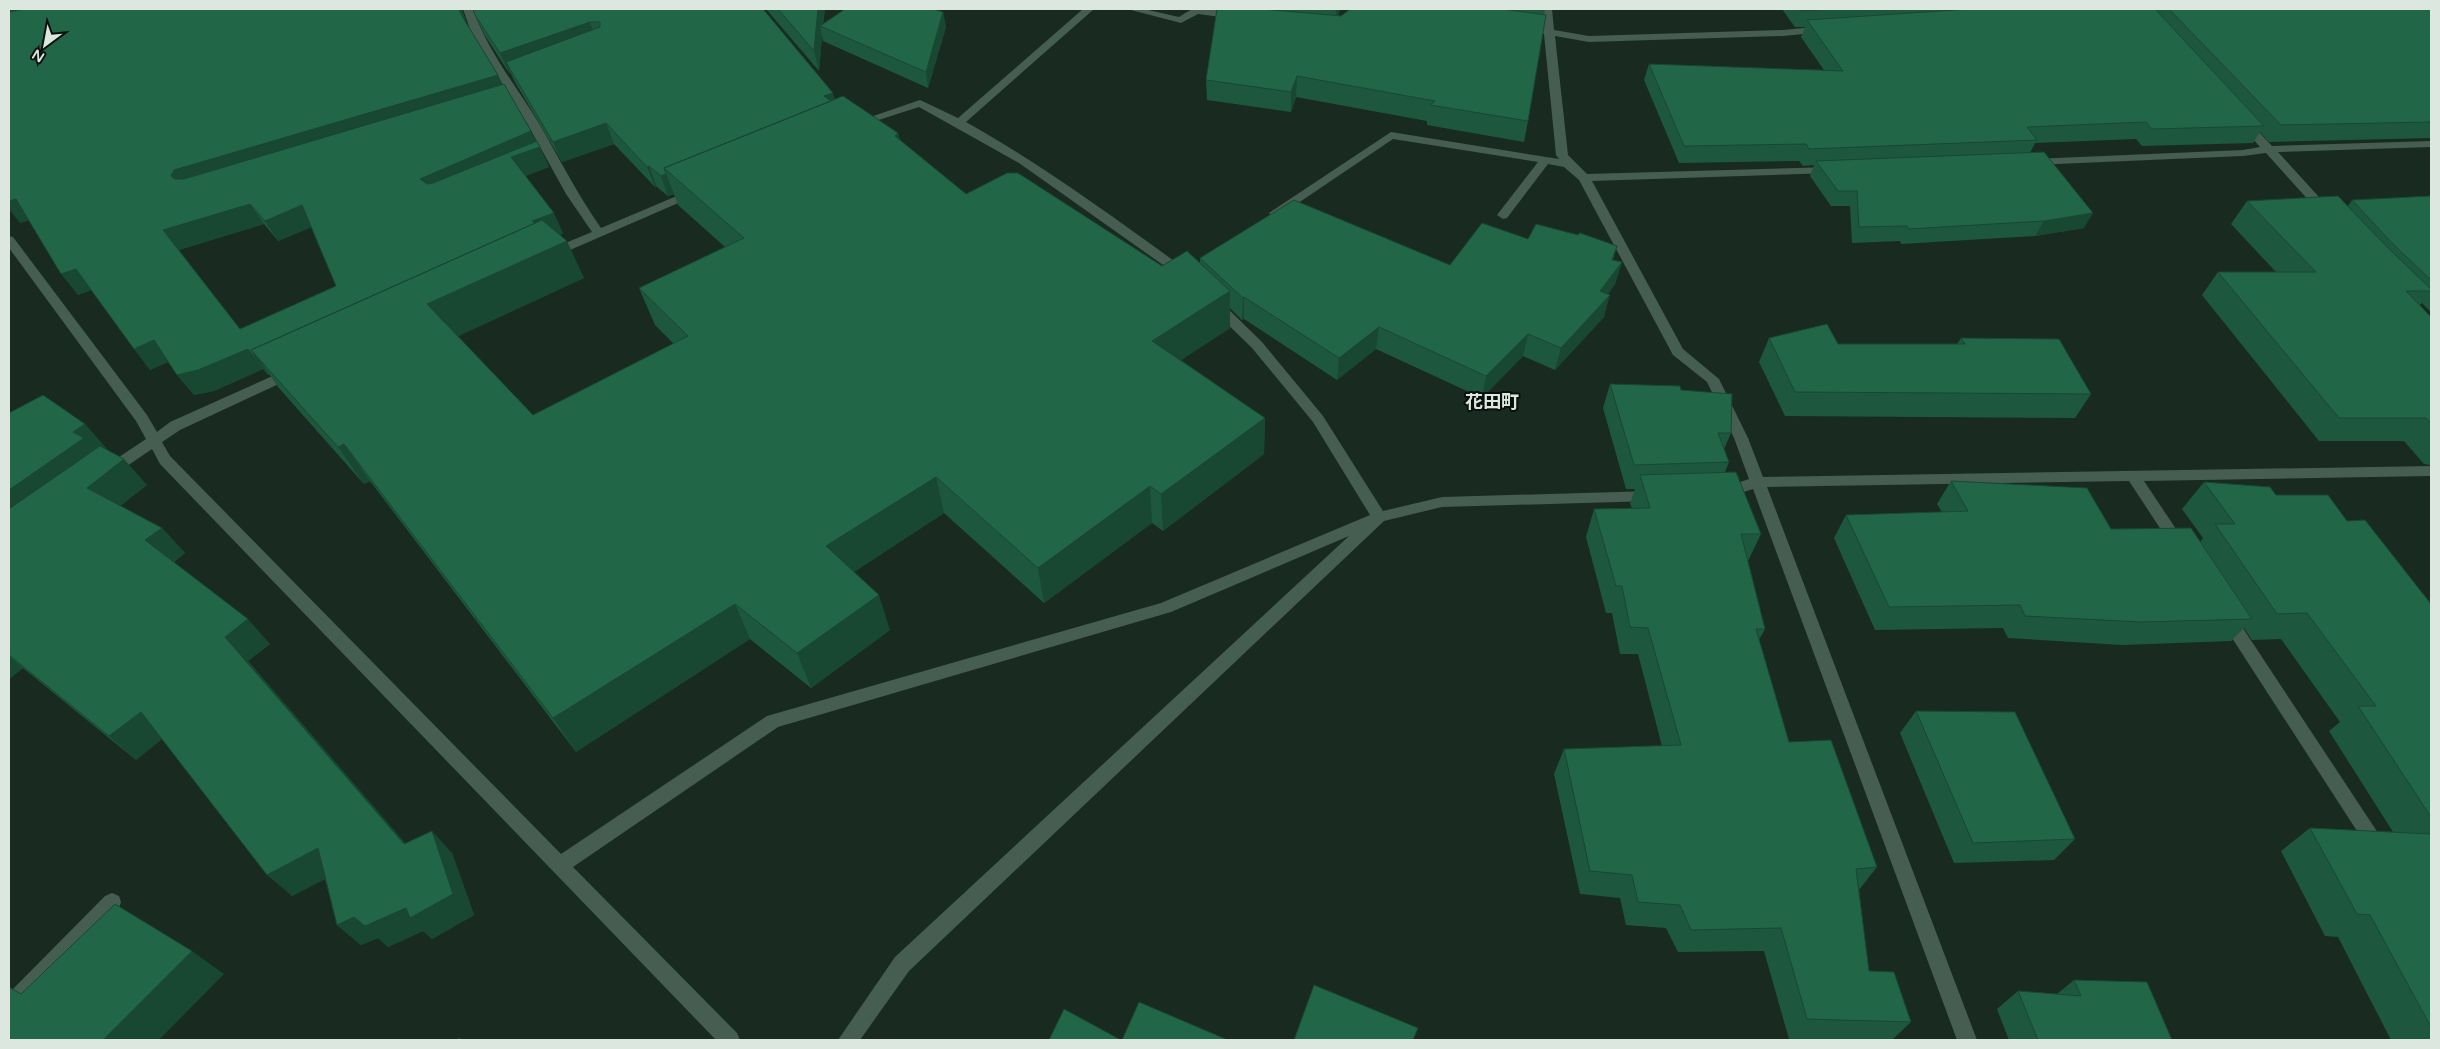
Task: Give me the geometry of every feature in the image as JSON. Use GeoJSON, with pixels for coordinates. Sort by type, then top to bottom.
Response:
{"type":"FeatureCollection","features":[{"type":"Feature","properties":{"kind":"street"},"geometry":{"type":"LineString","coordinates":[[468,9],[477,35],[509,78],[511,100],[534,125],[544,156],[598,232]]}},
{"type":"Feature","properties":{"kind":"street"},"geometry":{"type":"LineString","coordinates":[[960,122],[1089,9]]}},
{"type":"Feature","properties":{"kind":"street"},"geometry":{"type":"LineString","coordinates":[[1132,9],[1181,20],[1196,11],[1247,17]]}},
{"type":"Feature","properties":{"kind":"street"},"geometry":{"type":"LineString","coordinates":[[1547,9],[1562,155],[1568,164],[1584,178],[1678,352],[1712,379],[1741,438],[1967,1040]]}},
{"type":"Feature","properties":{"kind":"street"},"geometry":{"type":"LineString","coordinates":[[1529,28],[1589,39],[1783,33],[1838,28]]}},
{"type":"Feature","properties":{"kind":"street"},"geometry":{"type":"LineString","coordinates":[[850,123],[920,103],[960,122],[1067,190],[1189,274]]}},
{"type":"Feature","properties":{"kind":"street"},"geometry":{"type":"LineString","coordinates":[[2236,114],[2336,223]]}},
{"type":"Feature","properties":{"kind":"street"},"geometry":{"type":"LineString","coordinates":[[1267,218],[1391,135],[1545,162],[1568,164]]}},
{"type":"Feature","properties":{"kind":"street"},"geometry":{"type":"LineString","coordinates":[[2018,163],[2243,153],[2269,149],[2431,144]]}},
{"type":"Feature","properties":{"kind":"street"},"geometry":{"type":"LineString","coordinates":[[1503,214],[1545,162]]}},
{"type":"Feature","properties":{"kind":"street"},"geometry":{"type":"LineString","coordinates":[[1584,178],[1841,170]]}},
{"type":"Feature","properties":{"kind":"street"},"geometry":{"type":"LineString","coordinates":[[535,261],[598,232],[709,186]]}},
{"type":"Feature","properties":{"kind":"street"},"geometry":{"type":"LineString","coordinates":[[9,240],[142,418],[152,440],[165,460],[730,1040]]}},
{"type":"Feature","properties":{"kind":"street"},"geometry":{"type":"LineString","coordinates":[[1204,293],[1257,345],[1318,419],[1379,517]]}},
{"type":"Feature","properties":{"kind":"street"},"geometry":{"type":"LineString","coordinates":[[98,479],[174,426],[301,368]]}},
{"type":"Feature","properties":{"kind":"street"},"geometry":{"type":"LineString","coordinates":[[1713,494],[1723,494],[1757,482],[2431,470]]}},
{"type":"Feature","properties":{"kind":"street"},"geometry":{"type":"LineString","coordinates":[[2133,476],[2188,559]]}},
{"type":"Feature","properties":{"kind":"street"},"geometry":{"type":"LineString","coordinates":[[559,866],[773,721],[1165,608],[1379,517],[1442,502],[1665,495]]}},
{"type":"Feature","properties":{"kind":"street"},"geometry":{"type":"LineString","coordinates":[[848,1040],[902,964],[1379,517]]}},
{"type":"Feature","properties":{"kind":"street"},"geometry":{"type":"LineString","coordinates":[[2215,600],[2374,842]]}},
{"type":"Feature","properties":{"kind":"street"},"geometry":{"type":"LineString","coordinates":[[9,1007],[112,902]]}},
{"type":"Feature","properties":{"kind":"building"},"geometry":{"type":"Polygon","coordinates":[[[24,9],[459,9],[498,75],[174,170],[171,176],[175,179],[184,179],[504,84],[531,131],[420,179],[427,184],[433,183],[537,141],[540,147],[511,157],[554,213],[532,221],[535,223],[251,350],[255,354],[253,355],[248,349],[198,370],[177,375],[154,340],[134,349],[76,269],[61,274],[16,199],[9,201],[9,12],[24,9]],[[250,204],[163,230],[240,329],[336,286],[302,205],[265,221],[250,204]]]}},
{"type":"Feature","properties":{"kind":"building"},"geometry":{"type":"Polygon","coordinates":[[[473,9],[763,9],[833,93],[824,96],[831,101],[664,168],[666,174],[661,176],[649,166],[647,167],[606,123],[553,142],[506,62],[600,27],[600,22],[590,22],[500,53],[473,9]]]}},
{"type":"Feature","properties":{"kind":"building"},"geometry":{"type":"Polygon","coordinates":[[[778,9],[818,9],[814,51],[778,9]]]}},
{"type":"Feature","properties":{"kind":"building"},"geometry":{"type":"Polygon","coordinates":[[[845,9],[933,9],[943,12],[926,72],[820,26],[845,9]]]}},
{"type":"Feature","properties":{"kind":"building"},"geometry":{"type":"Polygon","coordinates":[[[1217,9],[1262,9],[1341,16],[1349,9],[1502,9],[1546,15],[1528,121],[1430,105],[1435,101],[1297,76],[1291,92],[1206,80],[1217,9]]]}},
{"type":"Feature","properties":{"kind":"building"},"geometry":{"type":"Polygon","coordinates":[[[1799,9],[1831,9],[1800,11],[1799,9]]]}},
{"type":"Feature","properties":{"kind":"building"},"geometry":{"type":"Polygon","coordinates":[[[1970,9],[2155,9],[2264,126],[2152,129],[2146,122],[2027,127],[2037,140],[1809,149],[1806,144],[1684,146],[1649,64],[1843,71],[1807,20],[1970,9]]]}},
{"type":"Feature","properties":{"kind":"building"},"geometry":{"type":"Polygon","coordinates":[[[2169,9],[2431,9],[2431,122],[2281,125],[2169,9]]]}},
{"type":"Feature","properties":{"kind":"building"},"geometry":{"type":"Polygon","coordinates":[[[843,96],[898,133],[895,136],[966,194],[1007,173],[1018,173],[1162,266],[1187,251],[1230,291],[1152,341],[1265,418],[1161,494],[1150,486],[1038,568],[936,477],[826,546],[879,595],[797,653],[735,604],[553,718],[344,444],[338,447],[251,350],[542,220],[567,241],[427,304],[533,415],[688,336],[639,288],[744,238],[664,168],[843,96]]]}},
{"type":"Feature","properties":{"kind":"building"},"geometry":{"type":"Polygon","coordinates":[[[2044,152],[2093,213],[2044,221],[1908,229],[1907,226],[1859,227],[1857,191],[1838,191],[1816,161],[2044,152]]]}},
{"type":"Feature","properties":{"kind":"building"},"geometry":{"type":"Polygon","coordinates":[[[2338,196],[2431,289],[2431,291],[2406,291],[2431,317],[2431,424],[2426,418],[2339,418],[2218,272],[2316,272],[2247,201],[2338,196]]]}},
{"type":"Feature","properties":{"kind":"building"},"geometry":{"type":"Polygon","coordinates":[[[2431,196],[2431,280],[2394,245],[2352,200],[2431,196]]]}},
{"type":"Feature","properties":{"kind":"building"},"geometry":{"type":"Polygon","coordinates":[[[1294,200],[1450,265],[1482,223],[1528,239],[1536,224],[1578,235],[1580,233],[1617,246],[1612,260],[1622,262],[1600,291],[1610,295],[1561,348],[1528,334],[1486,376],[1379,327],[1339,358],[1243,298],[1200,258],[1294,200]]]}},
{"type":"Feature","properties":{"kind":"building"},"geometry":{"type":"Polygon","coordinates":[[[1827,324],[1838,344],[1965,344],[1961,338],[2059,339],[2091,394],[1795,392],[1769,338],[1827,324]]]}},
{"type":"Feature","properties":{"kind":"building"},"geometry":{"type":"Polygon","coordinates":[[[1610,384],[1680,386],[1681,390],[1732,394],[1731,433],[1718,433],[1729,462],[1634,465],[1610,384]]]}},
{"type":"Feature","properties":{"kind":"building"},"geometry":{"type":"Polygon","coordinates":[[[43,395],[85,424],[73,432],[84,438],[9,490],[9,413],[43,395]]]}},
{"type":"Feature","properties":{"kind":"building"},"geometry":{"type":"Polygon","coordinates":[[[100,446],[124,459],[87,488],[162,528],[145,540],[248,619],[225,637],[404,844],[432,831],[453,894],[410,918],[406,908],[365,926],[354,917],[337,925],[318,848],[267,875],[141,712],[109,736],[9,655],[9,509],[100,446]]]}},
{"type":"Feature","properties":{"kind":"building"},"geometry":{"type":"Polygon","coordinates":[[[1736,472],[1761,534],[1741,534],[1765,629],[1756,629],[1789,742],[1831,740],[1877,867],[1856,869],[1869,971],[1894,972],[1911,1022],[1807,1019],[1781,928],[1691,930],[1680,905],[1638,902],[1632,875],[1590,871],[1564,749],[1681,745],[1648,628],[1630,627],[1622,586],[1616,586],[1594,509],[1650,508],[1640,475],[1736,472]]]}},
{"type":"Feature","properties":{"kind":"building"},"geometry":{"type":"Polygon","coordinates":[[[1951,481],[2087,488],[2111,529],[2191,528],[2252,619],[2141,622],[2025,616],[2020,605],[1889,607],[1846,515],[1968,511],[1951,481]]]}},
{"type":"Feature","properties":{"kind":"building"},"geometry":{"type":"Polygon","coordinates":[[[2204,482],[2270,487],[2276,495],[2328,495],[2347,521],[2365,520],[2431,604],[2431,817],[2358,706],[2376,706],[2307,613],[2277,614],[2215,524],[2235,524],[2204,482]]]}},
{"type":"Feature","properties":{"kind":"building"},"geometry":{"type":"Polygon","coordinates":[[[1916,711],[2015,712],[2075,839],[1973,843],[1916,711]]]}},
{"type":"Feature","properties":{"kind":"building"},"geometry":{"type":"Polygon","coordinates":[[[2310,828],[2431,834],[2431,1027],[2370,915],[2357,914],[2310,828]]]}},
{"type":"Feature","properties":{"kind":"building"},"geometry":{"type":"Polygon","coordinates":[[[115,904],[192,951],[103,1040],[9,1040],[9,987],[21,994],[115,904]]]}},
{"type":"Feature","properties":{"kind":"building"},"geometry":{"type":"Polygon","coordinates":[[[2074,980],[2147,982],[2172,1040],[2038,1040],[2018,991],[2081,996],[2074,980]]]}},
{"type":"Feature","properties":{"kind":"building"},"geometry":{"type":"Polygon","coordinates":[[[1314,985],[1418,1028],[1413,1040],[1294,1040],[1314,985]]]}},
{"type":"Feature","properties":{"kind":"building"},"geometry":{"type":"Polygon","coordinates":[[[1139,1002],[1228,1040],[1122,1040],[1139,1002]]]}},
{"type":"Feature","properties":{"kind":"building"},"geometry":{"type":"Polygon","coordinates":[[[1064,1009],[1121,1040],[1049,1040],[1064,1009]]]}},
{"type":"Feature","properties":{"kind":"district","name":"花田町"},"geometry":{"type":"Point","coordinates":[1492,402]}}]}
